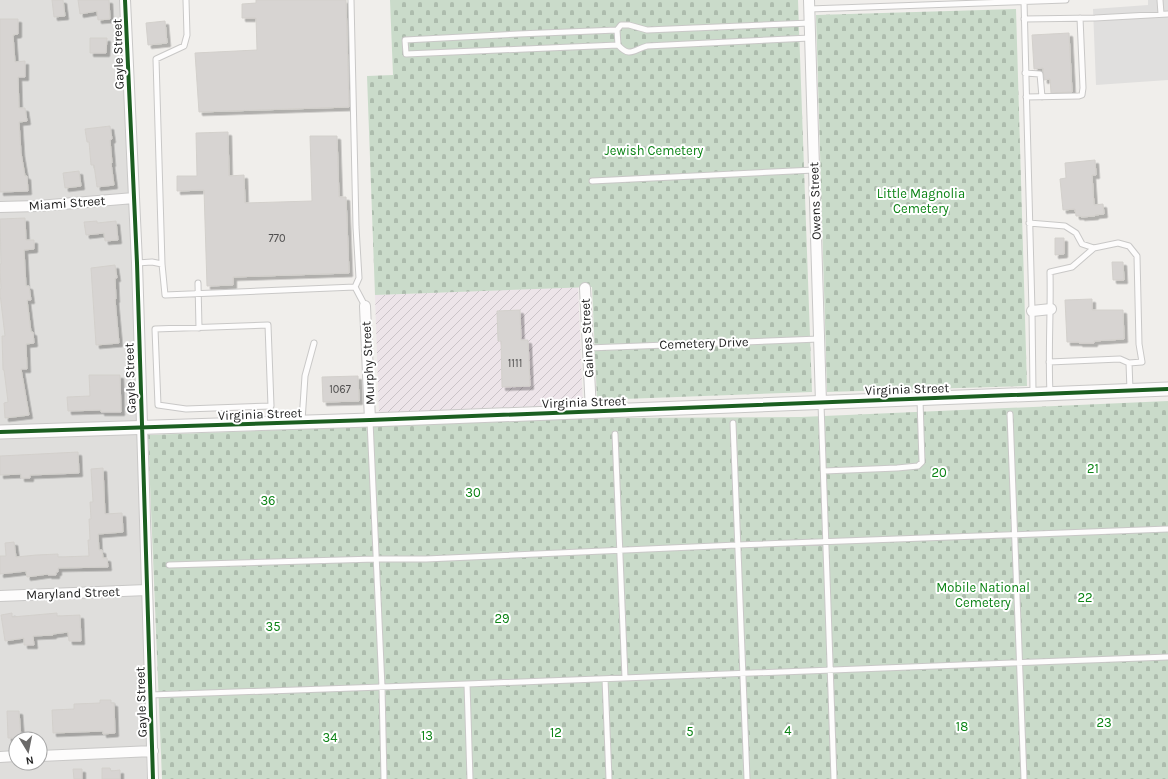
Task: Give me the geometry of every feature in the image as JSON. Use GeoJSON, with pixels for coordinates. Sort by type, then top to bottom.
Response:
{"type":"FeatureCollection","features":[{"type":"Feature","properties":{"kind":"street","name":"Gayle Street"},"geometry":{"type":"LineString","coordinates":[[126,0],[137,264],[153,779]]}},
{"type":"Feature","properties":{"kind":"street","name":"Owens Street"},"geometry":{"type":"LineString","coordinates":[[809,4],[821,403]]}},
{"type":"Feature","properties":{"kind":"street","name":"Miami Street"},"geometry":{"type":"LineString","coordinates":[[0,207],[38,206],[134,198]]}},
{"type":"Feature","properties":{"kind":"street","name":"Gaines Street"},"geometry":{"type":"LineString","coordinates":[[585,288],[591,412]]}},
{"type":"Feature","properties":{"kind":"street","name":"Murphy Street"},"geometry":{"type":"LineString","coordinates":[[365,306],[370,420]]}},
{"type":"Feature","properties":{"kind":"street"},"geometry":{"type":"LineString","coordinates":[[1032,311],[1051,309]]}},
{"type":"Feature","properties":{"kind":"street","name":"Virginia Street"},"geometry":{"type":"LineString","coordinates":[[0,432],[591,412],[1168,389]]}},
{"type":"Feature","properties":{"kind":"street","name":"Maryland Street"},"geometry":{"type":"LineString","coordinates":[[0,596],[146,590]]}},
{"type":"Feature","properties":{"kind":"street"},"geometry":{"type":"LineString","coordinates":[[48,756],[152,751]]}},
{"type":"Feature","properties":{"kind":"lane"},"geometry":{"type":"LineString","coordinates":[[186,0],[187,35],[184,46],[156,59],[162,264],[165,295],[355,287]]}},
{"type":"Feature","properties":{"kind":"lane"},"geometry":{"type":"LineString","coordinates":[[351,0],[356,227],[359,278],[355,287]]}},
{"type":"Feature","properties":{"kind":"lane"},"geometry":{"type":"LineString","coordinates":[[809,4],[1066,0]]}},
{"type":"Feature","properties":{"kind":"lane"},"geometry":{"type":"LineString","coordinates":[[1160,0],[1161,14]]}},
{"type":"Feature","properties":{"kind":"lane"},"geometry":{"type":"LineString","coordinates":[[1024,1],[1033,394]]}},
{"type":"Feature","properties":{"kind":"lane"},"geometry":{"type":"LineString","coordinates":[[1024,19],[1168,14]]}},
{"type":"Feature","properties":{"kind":"lane"},"geometry":{"type":"LineString","coordinates":[[1026,97],[1082,95],[1080,18]]}},
{"type":"Feature","properties":{"kind":"lane"},"geometry":{"type":"LineString","coordinates":[[618,46],[406,54],[405,40],[617,30],[622,25],[629,25],[647,30],[810,23]]}},
{"type":"Feature","properties":{"kind":"lane"},"geometry":{"type":"LineString","coordinates":[[617,30],[618,46],[624,52],[630,53],[647,46],[810,38]]}},
{"type":"Feature","properties":{"kind":"lane"},"geometry":{"type":"LineString","coordinates":[[1025,73],[1040,74],[1042,97]]}},
{"type":"Feature","properties":{"kind":"lane"},"geometry":{"type":"LineString","coordinates":[[592,181],[814,170]]}},
{"type":"Feature","properties":{"kind":"lane"},"geometry":{"type":"LineString","coordinates":[[1029,223],[1065,226],[1076,233],[1082,244],[1094,248]]}},
{"type":"Feature","properties":{"kind":"lane"},"geometry":{"type":"LineString","coordinates":[[1049,362],[1120,359],[1129,363],[1142,362],[1138,344],[1137,256],[1129,246],[1118,243],[1094,248],[1072,267],[1050,272],[1051,309],[1049,362],[1050,394]]}},
{"type":"Feature","properties":{"kind":"lane"},"geometry":{"type":"LineString","coordinates":[[137,264],[152,262],[162,264]]}},
{"type":"Feature","properties":{"kind":"lane"},"geometry":{"type":"LineString","coordinates":[[198,283],[199,328]]}},
{"type":"Feature","properties":{"kind":"lane"},"geometry":{"type":"LineString","coordinates":[[355,287],[365,306]]}},
{"type":"Feature","properties":{"kind":"lane"},"geometry":{"type":"LineString","coordinates":[[268,325],[271,406],[186,409],[158,406],[155,329],[199,328],[268,325]]}},
{"type":"Feature","properties":{"kind":"lane","name":"Cemetery Drive"},"geometry":{"type":"LineString","coordinates":[[588,348],[820,339]]}},
{"type":"Feature","properties":{"kind":"lane"},"geometry":{"type":"LineString","coordinates":[[302,422],[305,376],[314,343]]}},
{"type":"Feature","properties":{"kind":"lane"},"geometry":{"type":"LineString","coordinates":[[1129,363],[1130,391]]}},
{"type":"Feature","properties":{"kind":"lane"},"geometry":{"type":"LineString","coordinates":[[824,471],[918,466],[922,462],[920,399]]}},
{"type":"Feature","properties":{"kind":"lane"},"geometry":{"type":"LineString","coordinates":[[821,403],[834,779]]}},
{"type":"Feature","properties":{"kind":"lane"},"geometry":{"type":"LineString","coordinates":[[1010,414],[1024,779]]}},
{"type":"Feature","properties":{"kind":"lane"},"geometry":{"type":"LineString","coordinates":[[370,420],[382,687],[384,779]]}},
{"type":"Feature","properties":{"kind":"lane"},"geometry":{"type":"LineString","coordinates":[[732,423],[747,779]]}},
{"type":"Feature","properties":{"kind":"lane"},"geometry":{"type":"LineString","coordinates":[[615,434],[625,678]]}},
{"type":"Feature","properties":{"kind":"lane"},"geometry":{"type":"LineString","coordinates":[[169,565],[426,559],[826,541],[1168,529]]}},
{"type":"Feature","properties":{"kind":"lane"},"geometry":{"type":"LineString","coordinates":[[150,695],[1168,657]]}},
{"type":"Feature","properties":{"kind":"lane"},"geometry":{"type":"LineString","coordinates":[[605,679],[609,779]]}},
{"type":"Feature","properties":{"kind":"lane"},"geometry":{"type":"LineString","coordinates":[[467,684],[470,779]]}},
{"type":"Feature","properties":{"kind":"shaded area"},"geometry":{"type":"Polygon","coordinates":[[[0,0],[126,0],[147,779],[0,779],[0,0]]]}},
{"type":"Feature","properties":{"kind":"shaded area"},"geometry":{"type":"Polygon","coordinates":[[[1148,0],[1168,0],[1168,80],[1096,85],[1093,9],[1148,5],[1148,0]]]}},
{"type":"Feature","properties":{"kind":"shaded area"},"geometry":{"type":"Polygon","coordinates":[[[578,287],[583,406],[379,415],[375,295],[578,287]]]}},
{"type":"Feature","properties":{"kind":"green space","name":"Jewish Cemetery"},"geometry":{"type":"Polygon","coordinates":[[[390,0],[798,0],[812,392],[597,400],[592,287],[375,295],[367,76],[393,75],[390,0]]]}},
{"type":"Feature","properties":{"kind":"green space","name":"Little Magnolia Cemetery"},"geometry":{"type":"Polygon","coordinates":[[[1016,9],[1027,386],[827,392],[816,15],[1016,9]]]}},
{"type":"Feature","properties":{"kind":"green space","name":"Mobile National Cemetery"},"geometry":{"type":"Polygon","coordinates":[[[1168,401],[1168,779],[162,779],[148,435],[600,418],[801,417],[1168,401]]]}},
{"type":"Feature","properties":{"kind":"building"},"geometry":{"type":"Polygon","coordinates":[[[52,0],[63,0],[65,16],[54,17],[52,0]]]}},
{"type":"Feature","properties":{"kind":"building"},"geometry":{"type":"Polygon","coordinates":[[[78,0],[109,0],[110,19],[98,20],[97,11],[80,14],[78,0]]]}},
{"type":"Feature","properties":{"kind":"building"},"geometry":{"type":"Polygon","coordinates":[[[256,0],[346,0],[349,107],[199,112],[195,53],[257,50],[256,18],[242,18],[242,4],[256,3],[256,0]]]}},
{"type":"Feature","properties":{"kind":"building"},"geometry":{"type":"Polygon","coordinates":[[[0,19],[18,19],[18,34],[13,35],[15,62],[25,61],[25,77],[18,77],[19,108],[25,108],[27,121],[19,122],[21,153],[25,176],[27,176],[28,191],[0,192],[0,19]]]}},
{"type":"Feature","properties":{"kind":"building"},"geometry":{"type":"Polygon","coordinates":[[[165,21],[167,43],[148,45],[146,23],[165,21]]]}},
{"type":"Feature","properties":{"kind":"building"},"geometry":{"type":"Polygon","coordinates":[[[1069,33],[1072,92],[1051,93],[1050,79],[1044,80],[1043,68],[1034,69],[1032,35],[1069,33]]]}},
{"type":"Feature","properties":{"kind":"building"},"geometry":{"type":"Polygon","coordinates":[[[90,38],[107,38],[106,53],[90,53],[90,38]]]}},
{"type":"Feature","properties":{"kind":"building"},"geometry":{"type":"Polygon","coordinates":[[[110,126],[112,139],[110,140],[111,163],[114,185],[97,187],[94,165],[91,165],[89,142],[87,142],[85,129],[110,126]]]}},
{"type":"Feature","properties":{"kind":"building"},"geometry":{"type":"Polygon","coordinates":[[[228,132],[229,176],[244,175],[245,203],[312,201],[310,136],[337,136],[339,197],[346,197],[349,273],[233,277],[233,285],[207,286],[204,190],[177,191],[177,176],[197,176],[196,133],[228,132]]]}},
{"type":"Feature","properties":{"kind":"building"},"geometry":{"type":"Polygon","coordinates":[[[1095,160],[1096,175],[1092,175],[1094,205],[1103,204],[1104,214],[1081,217],[1076,216],[1075,209],[1063,210],[1060,179],[1066,178],[1065,163],[1095,160]]]}},
{"type":"Feature","properties":{"kind":"building"},"geometry":{"type":"Polygon","coordinates":[[[79,171],[81,186],[65,188],[63,173],[79,171]]]}},
{"type":"Feature","properties":{"kind":"building"},"geometry":{"type":"Polygon","coordinates":[[[25,218],[26,240],[34,240],[34,249],[24,250],[26,286],[29,286],[31,300],[27,300],[34,343],[26,344],[27,369],[21,369],[29,415],[5,418],[4,403],[8,402],[3,370],[2,336],[5,336],[0,294],[0,219],[25,218]]]}},
{"type":"Feature","properties":{"kind":"building"},"geometry":{"type":"Polygon","coordinates":[[[97,221],[97,223],[116,221],[118,240],[105,241],[104,233],[86,235],[84,222],[97,221]]]}},
{"type":"Feature","properties":{"kind":"building"},"geometry":{"type":"Polygon","coordinates":[[[1055,238],[1064,238],[1064,254],[1055,255],[1055,238]]]}},
{"type":"Feature","properties":{"kind":"building"},"geometry":{"type":"Polygon","coordinates":[[[1112,262],[1123,262],[1124,280],[1113,280],[1112,262]]]}},
{"type":"Feature","properties":{"kind":"building"},"geometry":{"type":"Polygon","coordinates":[[[115,265],[117,278],[115,278],[115,299],[119,343],[96,345],[91,268],[115,265]]]}},
{"type":"Feature","properties":{"kind":"building"},"geometry":{"type":"Polygon","coordinates":[[[1092,299],[1092,310],[1123,310],[1124,339],[1094,341],[1094,343],[1067,342],[1065,300],[1092,299]]]}},
{"type":"Feature","properties":{"kind":"building"},"geometry":{"type":"Polygon","coordinates":[[[520,310],[521,340],[528,340],[530,386],[502,387],[501,341],[498,341],[497,311],[520,310]]]}},
{"type":"Feature","properties":{"kind":"building"},"geometry":{"type":"Polygon","coordinates":[[[89,375],[120,375],[121,412],[101,412],[101,410],[68,411],[67,397],[90,396],[89,375]]]}},
{"type":"Feature","properties":{"kind":"building"},"geometry":{"type":"Polygon","coordinates":[[[358,376],[359,401],[323,402],[322,377],[358,376]]]}},
{"type":"Feature","properties":{"kind":"building"},"geometry":{"type":"Polygon","coordinates":[[[78,452],[79,473],[30,475],[30,478],[21,478],[21,474],[0,475],[0,456],[78,452]]]}},
{"type":"Feature","properties":{"kind":"building"},"geometry":{"type":"Polygon","coordinates":[[[103,468],[105,514],[122,513],[123,532],[98,534],[99,550],[102,550],[103,558],[107,558],[108,567],[58,568],[56,575],[48,574],[27,577],[26,571],[0,574],[0,556],[6,556],[5,543],[14,542],[16,557],[58,554],[58,557],[89,556],[89,519],[91,519],[90,502],[93,502],[91,469],[103,468]]]}},
{"type":"Feature","properties":{"kind":"building"},"geometry":{"type":"Polygon","coordinates":[[[12,613],[12,617],[57,613],[57,616],[80,615],[81,641],[69,641],[68,632],[53,635],[33,636],[34,645],[24,645],[24,638],[5,641],[1,615],[12,613]]]}},
{"type":"Feature","properties":{"kind":"building"},"geometry":{"type":"Polygon","coordinates":[[[100,700],[111,700],[111,703],[114,703],[115,733],[103,734],[103,731],[53,733],[52,710],[74,709],[74,704],[100,703],[100,700]]]}},
{"type":"Feature","properties":{"kind":"building"},"geometry":{"type":"Polygon","coordinates":[[[7,711],[19,711],[20,731],[8,731],[8,738],[7,711]]]}},
{"type":"Feature","properties":{"kind":"building"},"geometry":{"type":"Polygon","coordinates":[[[102,768],[110,768],[111,771],[120,770],[120,779],[102,779],[102,768]]]}},
{"type":"Feature","properties":{"kind":"building"},"geometry":{"type":"Polygon","coordinates":[[[73,769],[82,769],[82,779],[74,779],[73,769]]]}},
{"type":"Feature","properties":{"kind":"cycle path"},"geometry":{"type":"LineString","coordinates":[[125,0],[137,263],[153,779]]}},
{"type":"Feature","properties":{"kind":"cycle path"},"geometry":{"type":"LineString","coordinates":[[0,432],[370,420],[1168,389]]}},
{"type":"Feature","properties":{"kind":"park label","name":"21"},"geometry":{"type":"Point","coordinates":[1093,468]}},
{"type":"Feature","properties":{"kind":"park label","name":"20"},"geometry":{"type":"Point","coordinates":[939,472]}},
{"type":"Feature","properties":{"kind":"park label","name":"30"},"geometry":{"type":"Point","coordinates":[473,492]}},
{"type":"Feature","properties":{"kind":"park label","name":"36"},"geometry":{"type":"Point","coordinates":[268,500]}},
{"type":"Feature","properties":{"kind":"park label","name":"22"},"geometry":{"type":"Point","coordinates":[1085,597]}},
{"type":"Feature","properties":{"kind":"park label","name":"29"},"geometry":{"type":"Point","coordinates":[502,618]}},
{"type":"Feature","properties":{"kind":"park label","name":"35"},"geometry":{"type":"Point","coordinates":[273,626]}},
{"type":"Feature","properties":{"kind":"park label","name":"23"},"geometry":{"type":"Point","coordinates":[1104,722]}},
{"type":"Feature","properties":{"kind":"park label","name":"18"},"geometry":{"type":"Point","coordinates":[962,726]}},
{"type":"Feature","properties":{"kind":"park label","name":"4"},"geometry":{"type":"Point","coordinates":[788,730]}},
{"type":"Feature","properties":{"kind":"park label","name":"5"},"geometry":{"type":"Point","coordinates":[690,731]}},
{"type":"Feature","properties":{"kind":"park label","name":"12"},"geometry":{"type":"Point","coordinates":[556,732]}},
{"type":"Feature","properties":{"kind":"park label","name":"13"},"geometry":{"type":"Point","coordinates":[427,735]}},
{"type":"Feature","properties":{"kind":"park label","name":"34"},"geometry":{"type":"Point","coordinates":[330,737]}}]}
